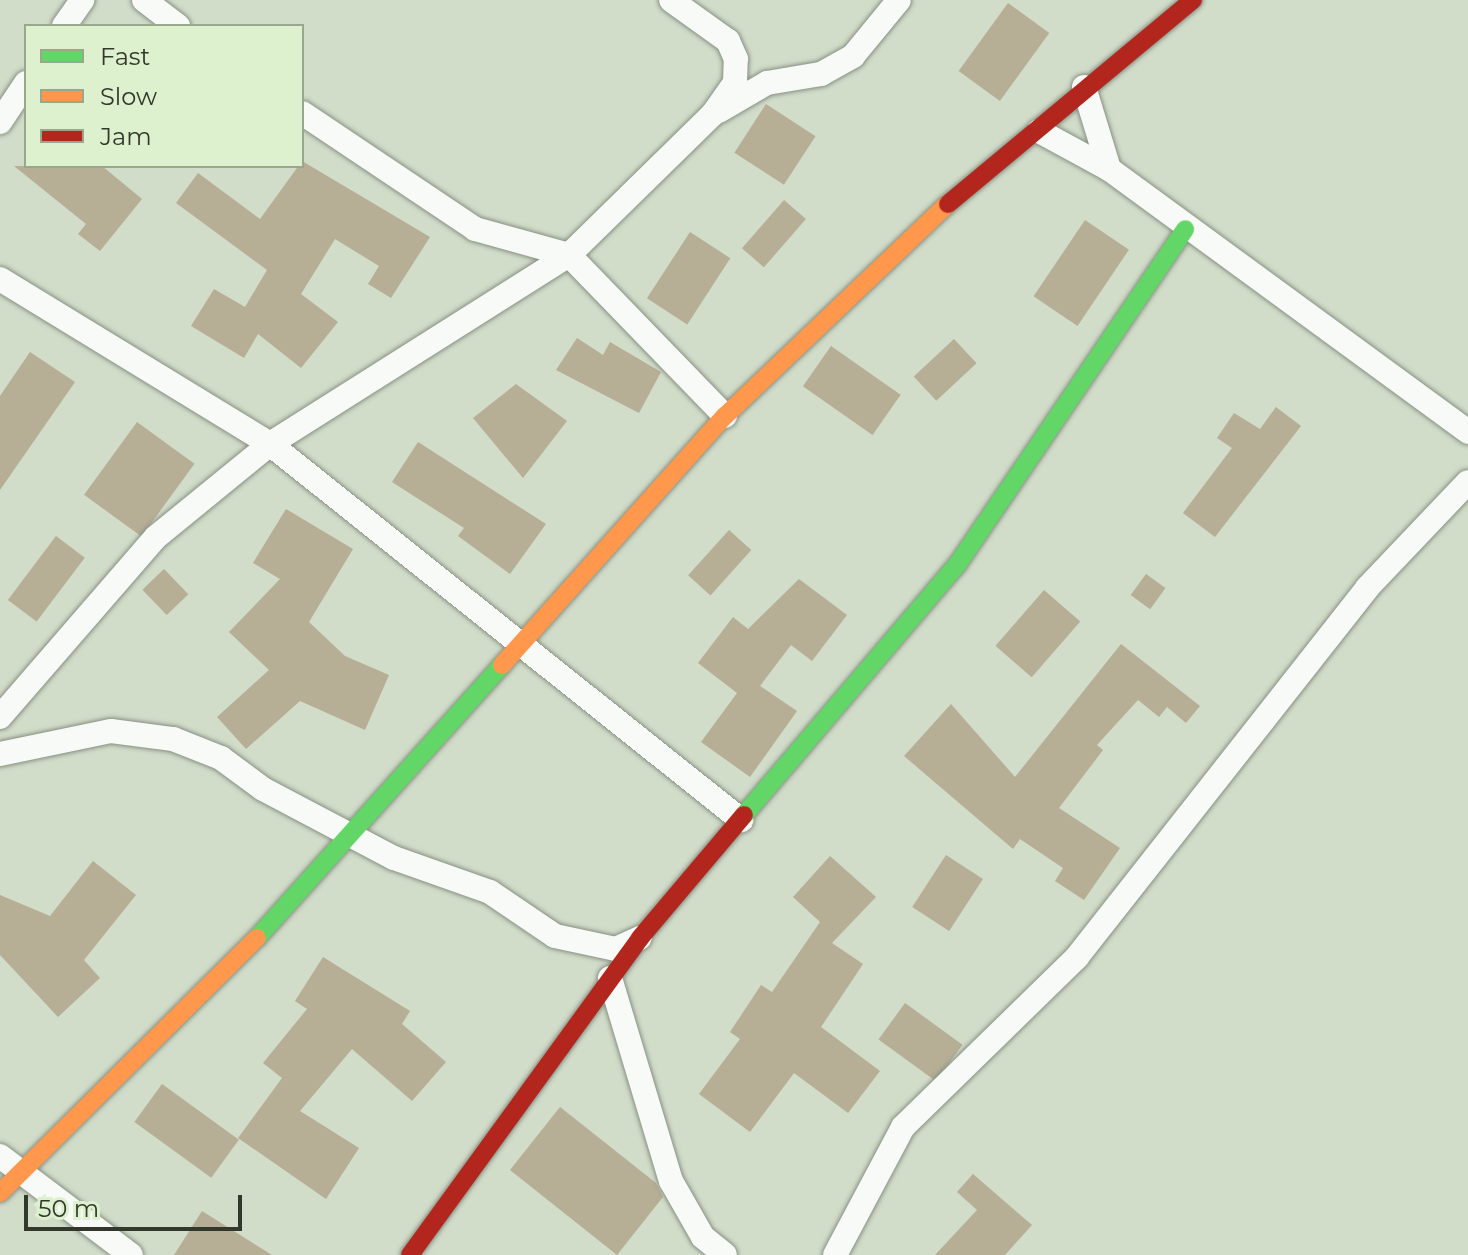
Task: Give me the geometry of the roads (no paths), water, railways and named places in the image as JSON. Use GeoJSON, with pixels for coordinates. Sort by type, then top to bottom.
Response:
{"type":"FeatureCollection","features":[{"type":"Feature","properties":{"kind":"street"},"geometry":{"type":"LineString","coordinates":[[65,24],[82,0]]}},
{"type":"Feature","properties":{"kind":"street"},"geometry":{"type":"LineString","coordinates":[[144,0],[175,24]]}},
{"type":"Feature","properties":{"kind":"street"},"geometry":{"type":"LineString","coordinates":[[0,717],[156,537],[270,444],[569,255],[713,114],[735,82],[736,59],[728,41],[671,0]]}},
{"type":"Feature","properties":{"kind":"street"},"geometry":{"type":"LineString","coordinates":[[713,114],[767,83],[821,74],[853,56],[899,0]]}},
{"type":"Feature","properties":{"kind":"street"},"geometry":{"type":"LineString","coordinates":[[0,1193],[231,967],[725,416],[899,245],[1039,131],[1084,87],[1193,0]]}},
{"type":"Feature","properties":{"kind":"street"},"geometry":{"type":"LineString","coordinates":[[0,122],[24,86]]}},
{"type":"Feature","properties":{"kind":"street"},"geometry":{"type":"LineString","coordinates":[[1084,87],[1109,169]]}},
{"type":"Feature","properties":{"kind":"street"},"geometry":{"type":"LineString","coordinates":[[304,114],[475,229],[569,255],[725,416]]}},
{"type":"Feature","properties":{"kind":"street"},"geometry":{"type":"LineString","coordinates":[[1039,131],[1109,169],[1185,229],[1468,432]]}},
{"type":"Feature","properties":{"kind":"street"},"geometry":{"type":"LineString","coordinates":[[410,1255],[640,938],[957,565],[1185,229]]}},
{"type":"Feature","properties":{"kind":"street"},"geometry":{"type":"LineString","coordinates":[[0,279],[270,444],[525,642],[741,820]]}},
{"type":"Feature","properties":{"kind":"street"},"geometry":{"type":"LineString","coordinates":[[835,1255],[903,1127],[1077,957],[1367,588],[1468,482]]}},
{"type":"Feature","properties":{"kind":"street"},"geometry":{"type":"LineString","coordinates":[[0,754],[111,731],[173,739],[352,832],[394,858],[490,892],[555,936],[616,949],[640,938]]}},
{"type":"Feature","properties":{"kind":"street"},"geometry":{"type":"LineString","coordinates":[[610,978],[671,1181],[703,1237],[725,1255]]}},
{"type":"Feature","properties":{"kind":"street"},"geometry":{"type":"LineString","coordinates":[[0,1156],[23,1168],[131,1255]]}}]}
